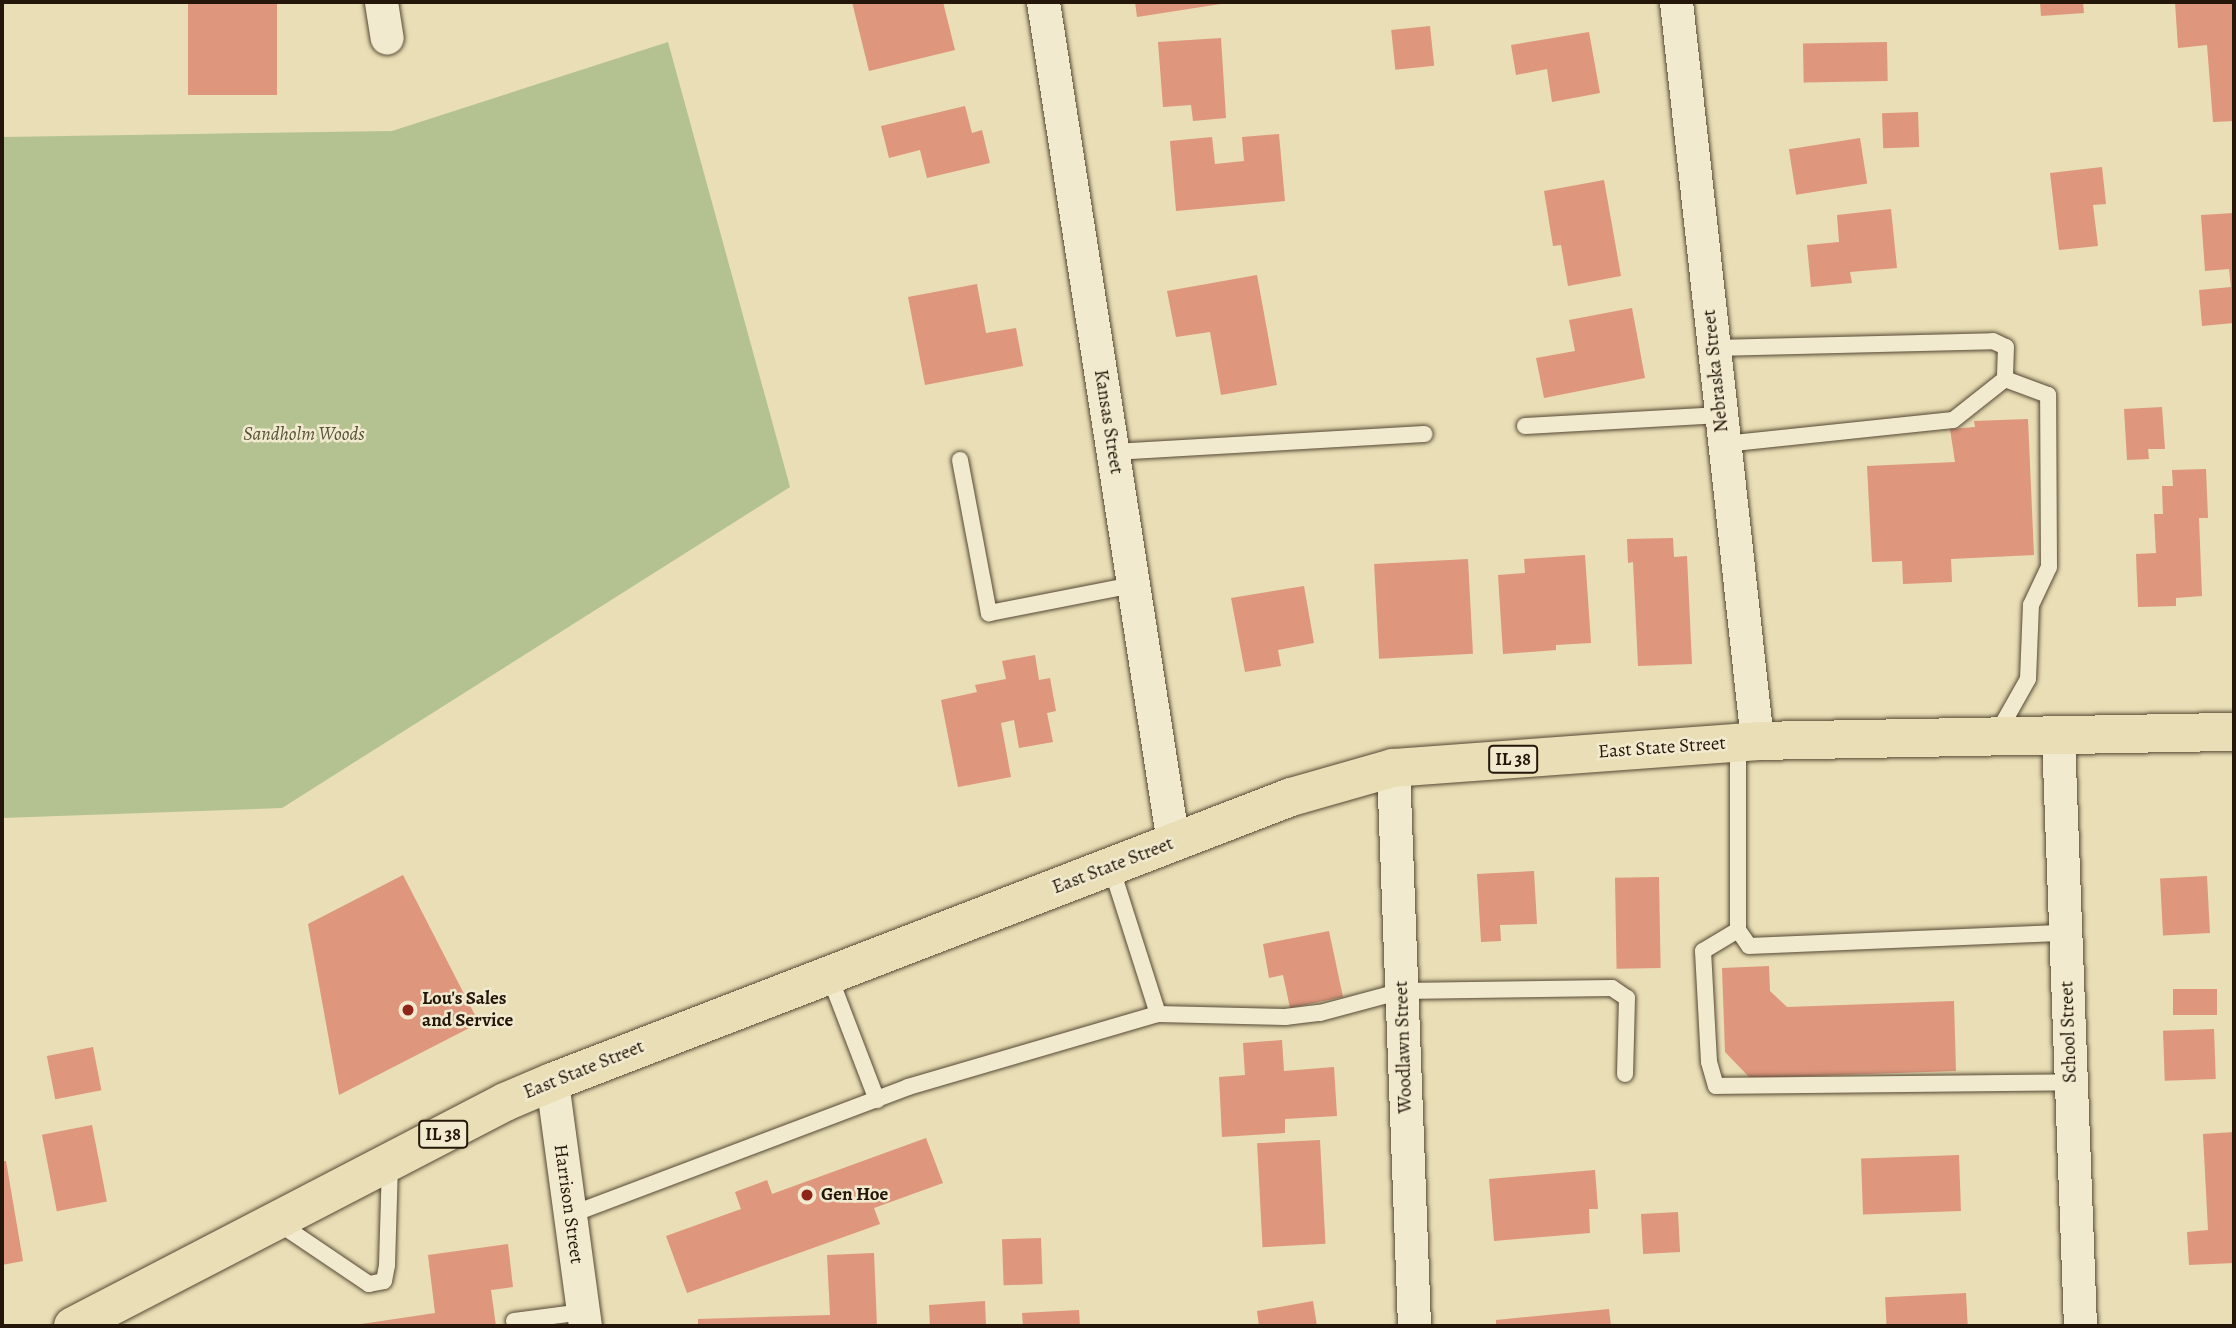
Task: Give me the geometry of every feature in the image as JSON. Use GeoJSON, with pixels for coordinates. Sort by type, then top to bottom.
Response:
{"type":"FeatureCollection","features":[{"type":"Feature","properties":{"kind":"main road","name":"East State Street"},"geometry":{"type":"LineString","coordinates":[[73,1326],[505,1102],[552,1082],[1292,797],[1393,768],[1748,742],[2234,732]]}},
{"type":"Feature","properties":{"kind":"street"},"geometry":{"type":"LineString","coordinates":[[381,2],[387,38]]}},
{"type":"Feature","properties":{"kind":"street","name":"Kansas Street"},"geometry":{"type":"LineString","coordinates":[[1043,2],[1173,843]]}},
{"type":"Feature","properties":{"kind":"street","name":"Nebraska Street"},"geometry":{"type":"LineString","coordinates":[[1676,2],[1723,430],[1748,742]]}},
{"type":"Feature","properties":{"kind":"street","name":"School Street"},"geometry":{"type":"LineString","coordinates":[[2058,737],[2080,1326]]}},
{"type":"Feature","properties":{"kind":"street","name":"Woodlawn Street"},"geometry":{"type":"LineString","coordinates":[[1393,768],[1414,1326]]}},
{"type":"Feature","properties":{"kind":"street","name":"Harrison Street"},"geometry":{"type":"LineString","coordinates":[[552,1082],[584,1319]]}},
{"type":"Feature","properties":{"kind":"lane"},"geometry":{"type":"LineString","coordinates":[[1525,426],[1723,430],[1953,421],[2005,379],[2006,347],[1993,341],[1714,348]]}},
{"type":"Feature","properties":{"kind":"lane"},"geometry":{"type":"LineString","coordinates":[[1994,738],[2028,679],[2031,605],[2049,567],[2048,396],[2005,379]]}},
{"type":"Feature","properties":{"kind":"lane"},"geometry":{"type":"LineString","coordinates":[[1113,452],[1424,434]]}},
{"type":"Feature","properties":{"kind":"lane"},"geometry":{"type":"LineString","coordinates":[[960,460],[989,613],[1133,585]]}},
{"type":"Feature","properties":{"kind":"lane"},"geometry":{"type":"LineString","coordinates":[[1748,742],[1738,930],[1749,946],[2065,933]]}},
{"type":"Feature","properties":{"kind":"lane"},"geometry":{"type":"LineString","coordinates":[[1111,867],[1158,1014]]}},
{"type":"Feature","properties":{"kind":"lane"},"geometry":{"type":"LineString","coordinates":[[1738,930],[1703,951],[1709,1062],[1716,1086],[2071,1082]]}},
{"type":"Feature","properties":{"kind":"lane"},"geometry":{"type":"LineString","coordinates":[[829,975],[877,1100]]}},
{"type":"Feature","properties":{"kind":"lane"},"geometry":{"type":"LineString","coordinates":[[570,1215],[908,1087],[1158,1014],[1285,1017],[1320,1013],[1402,991],[1612,988],[1627,998],[1625,1074]]}},
{"type":"Feature","properties":{"kind":"lane"},"geometry":{"type":"LineString","coordinates":[[276,1221],[369,1284],[384,1281],[387,1265],[390,1162]]}},
{"type":"Feature","properties":{"kind":"lane"},"geometry":{"type":"LineString","coordinates":[[514,1321],[584,1319]]}},
{"type":"Feature","properties":{"kind":"green space","name":"Sandholm Woods"},"geometry":{"type":"Polygon","coordinates":[[[668,42],[790,487],[282,808],[2,818],[2,137],[392,131],[668,42]]]}},
{"type":"Feature","properties":{"kind":"building"},"geometry":{"type":"Polygon","coordinates":[[[188,2],[277,2],[277,95],[188,95],[188,2]]]}},
{"type":"Feature","properties":{"kind":"building"},"geometry":{"type":"Polygon","coordinates":[[[852,2],[943,2],[955,50],[869,71],[852,2]]]}},
{"type":"Feature","properties":{"kind":"building"},"geometry":{"type":"Polygon","coordinates":[[[1135,2],[1227,2],[1227,3],[1137,17],[1135,2]]]}},
{"type":"Feature","properties":{"kind":"building"},"geometry":{"type":"Polygon","coordinates":[[[2040,2],[2083,2],[2084,13],[2041,16],[2040,2]]]}},
{"type":"Feature","properties":{"kind":"building"},"geometry":{"type":"Polygon","coordinates":[[[2175,2],[2234,2],[2234,121],[2213,122],[2207,45],[2178,48],[2175,2]]]}},
{"type":"Feature","properties":{"kind":"building"},"geometry":{"type":"Polygon","coordinates":[[[1430,26],[1434,66],[1395,70],[1391,30],[1430,26]]]}},
{"type":"Feature","properties":{"kind":"building"},"geometry":{"type":"Polygon","coordinates":[[[1589,32],[1600,93],[1552,102],[1547,69],[1516,75],[1511,45],[1589,32]]]}},
{"type":"Feature","properties":{"kind":"building"},"geometry":{"type":"Polygon","coordinates":[[[1221,38],[1226,118],[1193,121],[1191,105],[1163,107],[1158,42],[1221,38]]]}},
{"type":"Feature","properties":{"kind":"building"},"geometry":{"type":"Polygon","coordinates":[[[1887,42],[1888,81],[1804,82],[1803,43],[1887,42]]]}},
{"type":"Feature","properties":{"kind":"building"},"geometry":{"type":"Polygon","coordinates":[[[965,106],[972,133],[982,130],[990,163],[927,178],[920,150],[889,158],[881,126],[965,106]]]}},
{"type":"Feature","properties":{"kind":"building"},"geometry":{"type":"Polygon","coordinates":[[[1918,112],[1919,147],[1883,148],[1882,113],[1918,112]]]}},
{"type":"Feature","properties":{"kind":"building"},"geometry":{"type":"Polygon","coordinates":[[[1279,134],[1285,201],[1176,211],[1170,141],[1212,137],[1215,164],[1244,161],[1242,137],[1279,134]]]}},
{"type":"Feature","properties":{"kind":"building"},"geometry":{"type":"Polygon","coordinates":[[[1860,138],[1867,183],[1796,195],[1789,149],[1860,138]]]}},
{"type":"Feature","properties":{"kind":"building"},"geometry":{"type":"Polygon","coordinates":[[[2102,167],[2106,204],[2093,205],[2098,246],[2059,250],[2050,173],[2102,167]]]}},
{"type":"Feature","properties":{"kind":"building"},"geometry":{"type":"Polygon","coordinates":[[[1604,180],[1621,276],[1568,286],[1561,245],[1553,246],[1544,191],[1604,180]]]}},
{"type":"Feature","properties":{"kind":"building"},"geometry":{"type":"Polygon","coordinates":[[[1891,209],[1897,268],[1850,272],[1852,283],[1811,287],[1807,245],[1839,242],[1837,215],[1891,209]]]}},
{"type":"Feature","properties":{"kind":"building"},"geometry":{"type":"Polygon","coordinates":[[[2234,213],[2234,323],[2202,326],[2199,290],[2231,287],[2229,269],[2205,271],[2201,215],[2234,213]]]}},
{"type":"Feature","properties":{"kind":"building"},"geometry":{"type":"Polygon","coordinates":[[[1257,275],[1277,385],[1221,395],[1210,332],[1176,337],[1167,291],[1257,275]]]}},
{"type":"Feature","properties":{"kind":"building"},"geometry":{"type":"Polygon","coordinates":[[[977,284],[986,333],[1016,328],[1023,366],[925,385],[908,297],[977,284]]]}},
{"type":"Feature","properties":{"kind":"building"},"geometry":{"type":"Polygon","coordinates":[[[1632,308],[1645,378],[1544,398],[1536,358],[1575,351],[1569,320],[1632,308]]]}},
{"type":"Feature","properties":{"kind":"building"},"geometry":{"type":"Polygon","coordinates":[[[2162,407],[2165,449],[2148,449],[2149,459],[2127,460],[2124,409],[2162,407]]]}},
{"type":"Feature","properties":{"kind":"building"},"geometry":{"type":"Polygon","coordinates":[[[2028,419],[2034,555],[1951,559],[1952,582],[1903,584],[1902,561],[1872,562],[1867,466],[1955,462],[1950,429],[1975,427],[1974,421],[2028,419]]]}},
{"type":"Feature","properties":{"kind":"building"},"geometry":{"type":"Polygon","coordinates":[[[2206,469],[2208,518],[2199,518],[2202,596],[2176,598],[2176,606],[2138,607],[2136,554],[2156,553],[2154,514],[2163,514],[2162,486],[2173,486],[2172,470],[2206,469]]]}},
{"type":"Feature","properties":{"kind":"building"},"geometry":{"type":"Polygon","coordinates":[[[1673,538],[1674,557],[1687,556],[1692,664],[1638,666],[1633,562],[1628,563],[1627,539],[1673,538]]]}},
{"type":"Feature","properties":{"kind":"building"},"geometry":{"type":"Polygon","coordinates":[[[1585,555],[1591,643],[1556,645],[1556,650],[1503,654],[1498,575],[1525,573],[1524,559],[1585,555]]]}},
{"type":"Feature","properties":{"kind":"building"},"geometry":{"type":"Polygon","coordinates":[[[1468,559],[1473,654],[1379,659],[1374,564],[1468,559]]]}},
{"type":"Feature","properties":{"kind":"building"},"geometry":{"type":"Polygon","coordinates":[[[1304,586],[1314,643],[1278,650],[1281,666],[1245,672],[1231,598],[1304,586]]]}},
{"type":"Feature","properties":{"kind":"building"},"geometry":{"type":"Polygon","coordinates":[[[1035,655],[1039,680],[1050,678],[1056,711],[1047,713],[1053,742],[1019,748],[1014,720],[1001,723],[1011,777],[958,787],[941,700],[977,692],[975,685],[1006,679],[1002,661],[1035,655]]]}},
{"type":"Feature","properties":{"kind":"building"},"geometry":{"type":"Polygon","coordinates":[[[1534,871],[1537,924],[1500,925],[1501,941],[1481,942],[1477,874],[1534,871]]]}},
{"type":"Feature","properties":{"kind":"building"},"geometry":{"type":"Polygon","coordinates":[[[403,875],[479,1023],[339,1095],[308,924],[403,875]]]}},
{"type":"Feature","properties":{"kind":"building"},"geometry":{"type":"Polygon","coordinates":[[[2207,876],[2210,933],[2163,935],[2160,878],[2207,876]]]}},
{"type":"Feature","properties":{"kind":"building"},"geometry":{"type":"Polygon","coordinates":[[[1659,877],[1661,968],[1617,969],[1615,878],[1659,877]]]}},
{"type":"Feature","properties":{"kind":"building"},"geometry":{"type":"Polygon","coordinates":[[[1329,931],[1343,997],[1290,1008],[1283,975],[1269,978],[1263,944],[1329,931]]]}},
{"type":"Feature","properties":{"kind":"building"},"geometry":{"type":"Polygon","coordinates":[[[1769,966],[1770,991],[1787,1007],[1954,1001],[1956,1071],[1750,1078],[1725,1052],[1722,968],[1769,966]]]}},
{"type":"Feature","properties":{"kind":"building"},"geometry":{"type":"Polygon","coordinates":[[[2173,989],[2217,989],[2217,1015],[2173,1015],[2173,989]]]}},
{"type":"Feature","properties":{"kind":"building"},"geometry":{"type":"Polygon","coordinates":[[[2214,1029],[2216,1079],[2165,1081],[2163,1031],[2214,1029]]]}},
{"type":"Feature","properties":{"kind":"building"},"geometry":{"type":"Polygon","coordinates":[[[1282,1040],[1284,1071],[1334,1067],[1337,1116],[1285,1119],[1285,1133],[1222,1137],[1219,1077],[1245,1075],[1243,1043],[1282,1040]]]}},
{"type":"Feature","properties":{"kind":"building"},"geometry":{"type":"Polygon","coordinates":[[[93,1047],[101,1090],[55,1099],[47,1056],[93,1047]]]}},
{"type":"Feature","properties":{"kind":"building"},"geometry":{"type":"Polygon","coordinates":[[[92,1125],[107,1202],[57,1211],[42,1135],[92,1125]]]}},
{"type":"Feature","properties":{"kind":"building"},"geometry":{"type":"Polygon","coordinates":[[[2234,1132],[2234,1263],[2189,1265],[2187,1232],[2208,1230],[2203,1134],[2234,1132]]]}},
{"type":"Feature","properties":{"kind":"building"},"geometry":{"type":"Polygon","coordinates":[[[926,1138],[943,1183],[874,1208],[880,1224],[687,1293],[666,1236],[741,1209],[735,1192],[767,1180],[772,1194],[926,1138]]]}},
{"type":"Feature","properties":{"kind":"building"},"geometry":{"type":"Polygon","coordinates":[[[1320,1140],[1325,1244],[1263,1247],[1257,1143],[1320,1140]]]}},
{"type":"Feature","properties":{"kind":"building"},"geometry":{"type":"Polygon","coordinates":[[[1959,1155],[1961,1211],[1863,1214],[1861,1158],[1959,1155]]]}},
{"type":"Feature","properties":{"kind":"building"},"geometry":{"type":"Polygon","coordinates":[[[2,1161],[6,1161],[23,1261],[2,1265],[2,1161]]]}},
{"type":"Feature","properties":{"kind":"building"},"geometry":{"type":"Polygon","coordinates":[[[1595,1170],[1598,1209],[1589,1209],[1590,1233],[1494,1241],[1489,1179],[1595,1170]]]}},
{"type":"Feature","properties":{"kind":"building"},"geometry":{"type":"Polygon","coordinates":[[[1678,1212],[1680,1252],[1643,1254],[1641,1214],[1678,1212]]]}},
{"type":"Feature","properties":{"kind":"building"},"geometry":{"type":"Polygon","coordinates":[[[1041,1238],[1043,1284],[1004,1285],[1002,1239],[1041,1238]]]}},
{"type":"Feature","properties":{"kind":"building"},"geometry":{"type":"Polygon","coordinates":[[[508,1244],[513,1287],[491,1290],[496,1326],[348,1326],[435,1313],[428,1255],[508,1244]]]}},
{"type":"Feature","properties":{"kind":"building"},"geometry":{"type":"Polygon","coordinates":[[[874,1253],[877,1326],[698,1326],[698,1319],[830,1315],[827,1255],[874,1253]]]}},
{"type":"Feature","properties":{"kind":"building"},"geometry":{"type":"Polygon","coordinates":[[[1966,1293],[1968,1326],[1887,1326],[1885,1297],[1966,1293]]]}},
{"type":"Feature","properties":{"kind":"building"},"geometry":{"type":"Polygon","coordinates":[[[985,1301],[986,1326],[930,1326],[929,1305],[985,1301]]]}},
{"type":"Feature","properties":{"kind":"building"},"geometry":{"type":"Polygon","coordinates":[[[1313,1301],[1317,1326],[1259,1326],[1257,1311],[1313,1301]]]}},
{"type":"Feature","properties":{"kind":"building"},"geometry":{"type":"Polygon","coordinates":[[[1609,1309],[1611,1326],[1496,1326],[1496,1320],[1609,1309]]]}},
{"type":"Feature","properties":{"kind":"building"},"geometry":{"type":"Polygon","coordinates":[[[1079,1310],[1080,1326],[1023,1326],[1022,1313],[1079,1310]]]}},
{"type":"Feature","properties":{"kind":"place","name":"Lou's Sales and Service"},"geometry":{"type":"Point","coordinates":[408,1010]}},
{"type":"Feature","properties":{"kind":"place","name":"Gen Hoe"},"geometry":{"type":"Point","coordinates":[807,1195]}}]}
